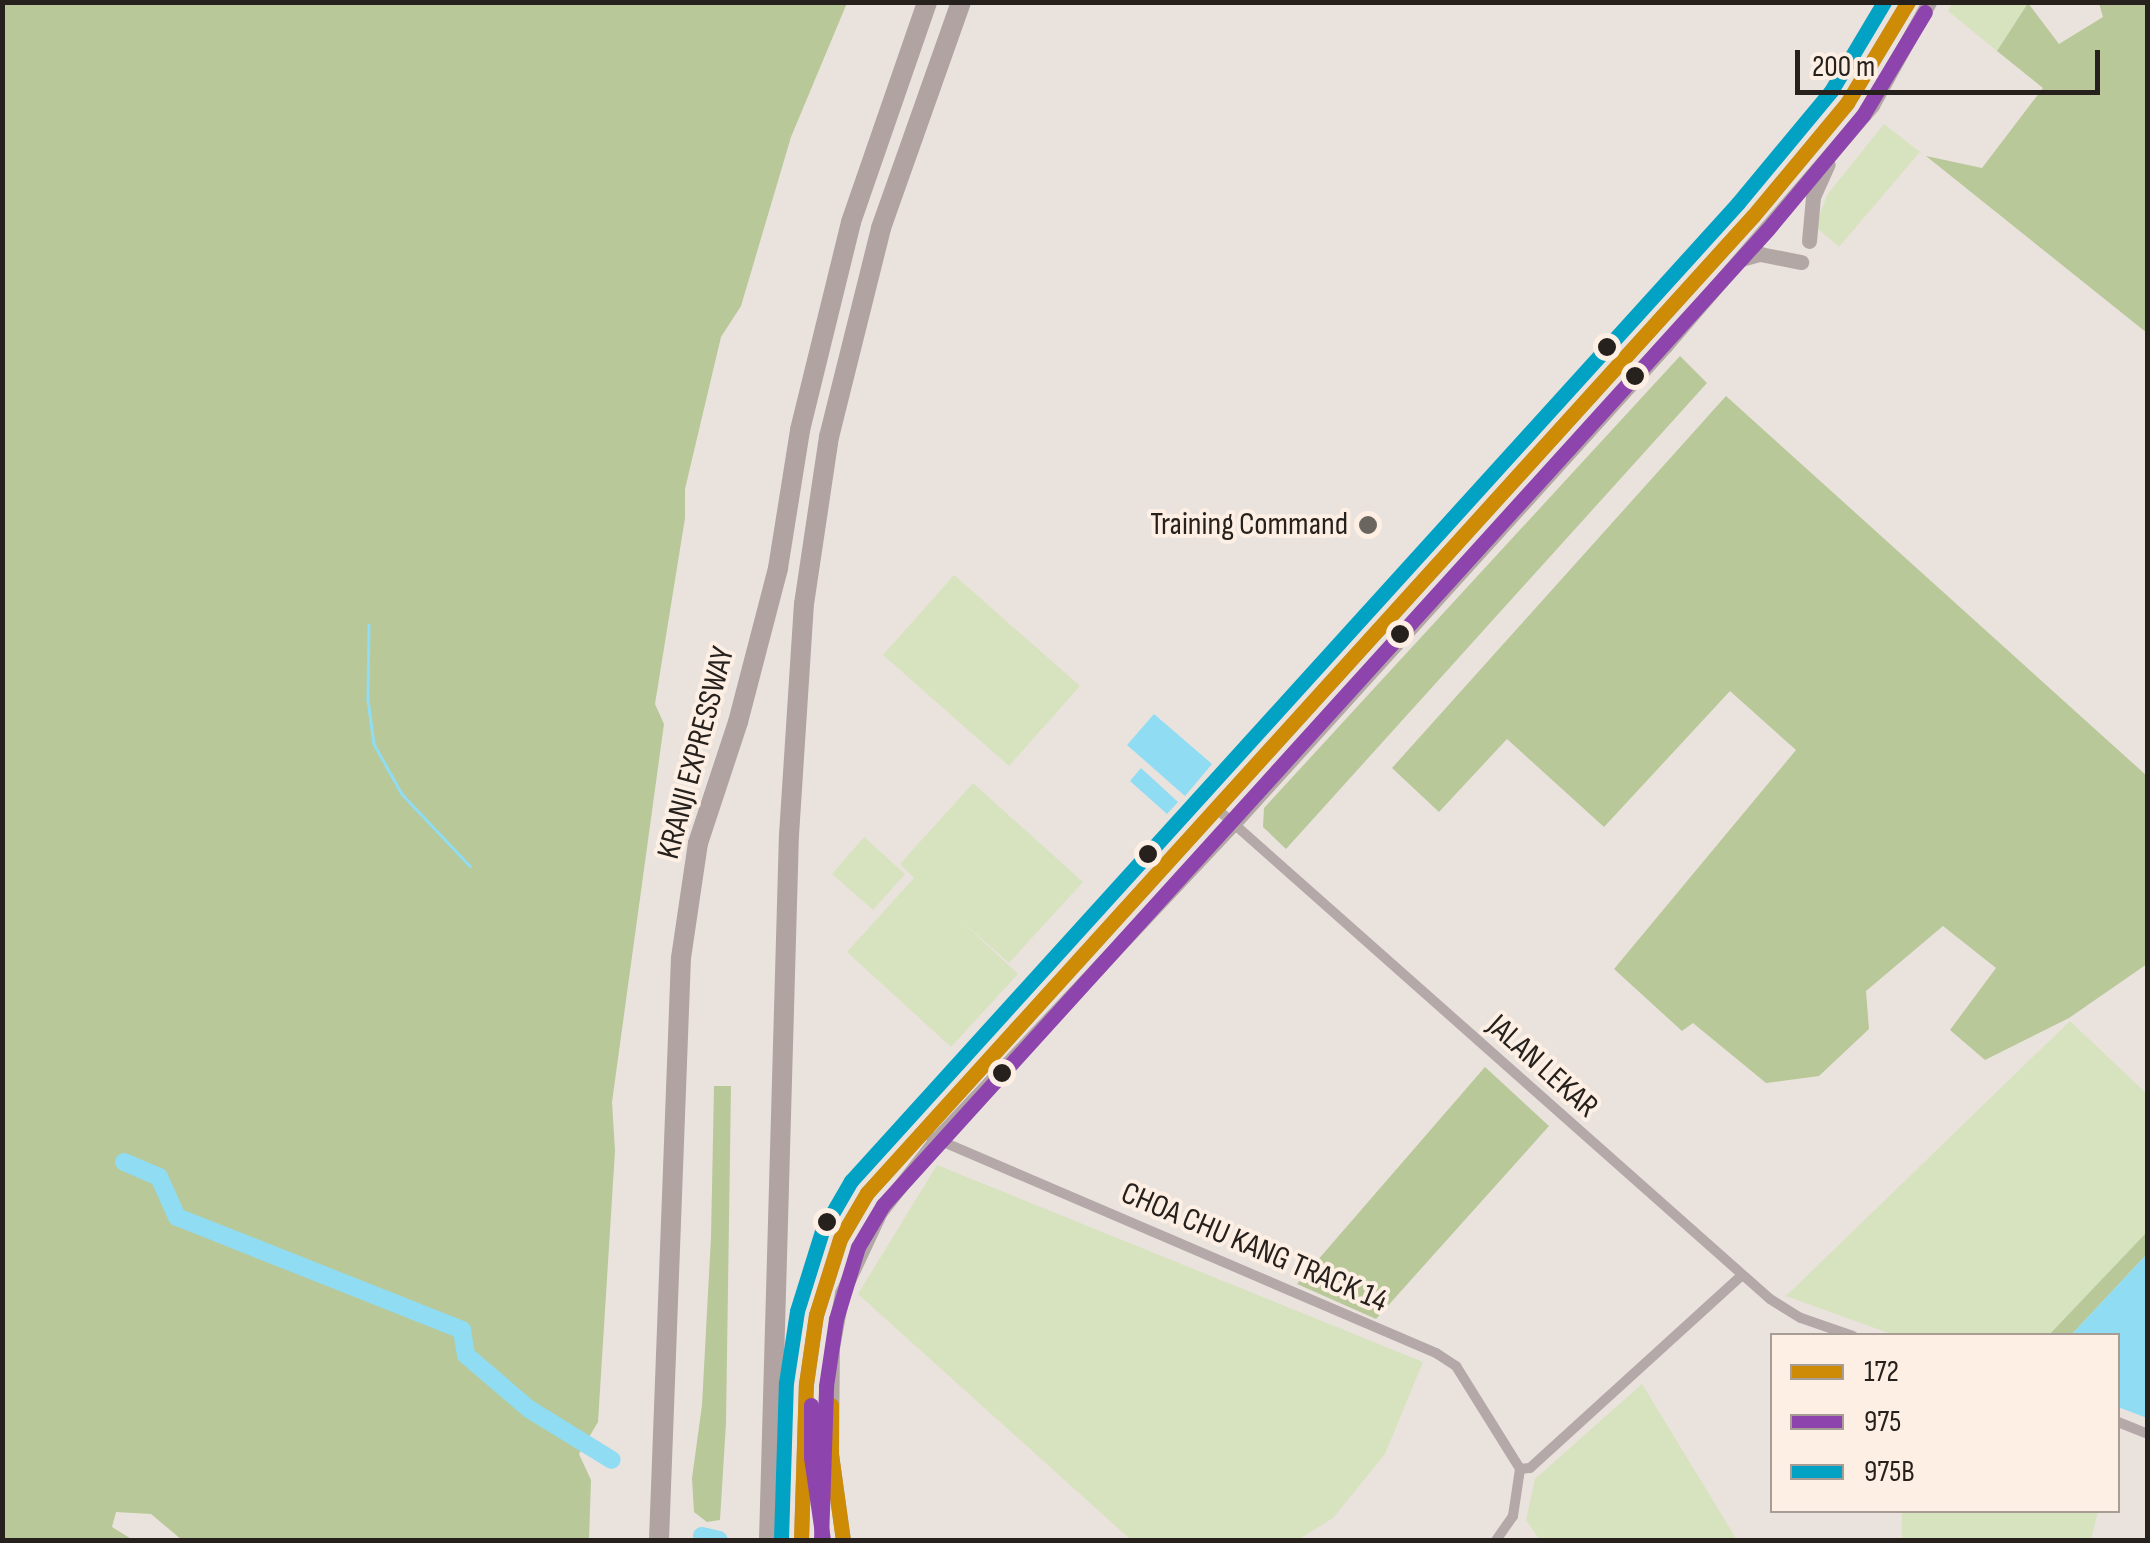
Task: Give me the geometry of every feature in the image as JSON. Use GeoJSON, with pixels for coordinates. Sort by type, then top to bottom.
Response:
{"type":"FeatureCollection","features":[{"type":"Feature","properties":{"kind":"highway","name":"KRANJI EXPRESSWAY"},"geometry":{"type":"LineString","coordinates":[[658,1540],[681,958],[698,843],[738,722],[778,568],[800,430],[851,222],[927,2]]}},
{"type":"Feature","properties":{"kind":"highway"},"geometry":{"type":"LineString","coordinates":[[768,1540],[788,854],[804,604],[829,437],[876,245],[961,2]]}},
{"type":"Feature","properties":{"kind":"main road"},"geometry":{"type":"LineString","coordinates":[[800,1540],[809,1356],[824,1280],[840,1239],[868,1193],[1810,147],[1873,66],[1908,2]]}},
{"type":"Feature","properties":{"kind":"main road"},"geometry":{"type":"LineString","coordinates":[[843,1540],[831,1454],[830,1378],[842,1293],[880,1212],[936,1140],[1234,824],[1498,534],[1834,152],[1872,105],[1930,2]]}},
{"type":"Feature","properties":{"kind":"main road"},"geometry":{"type":"LineString","coordinates":[[1809,241],[1812,197],[1834,152]]}},
{"type":"Feature","properties":{"kind":"main road"},"geometry":{"type":"LineString","coordinates":[[1740,260],[1760,254],[1801,262]]}},
{"type":"Feature","properties":{"kind":"main road"},"geometry":{"type":"LineString","coordinates":[[1470,529],[1487,528],[1498,534]]}},
{"type":"Feature","properties":{"kind":"main road"},"geometry":{"type":"LineString","coordinates":[[802,1460],[817,1464],[831,1454]]}},
{"type":"Feature","properties":{"kind":"street","name":"JALAN LEKAR"},"geometry":{"type":"LineString","coordinates":[[1216,808],[1741,1276],[1801,1318],[1844,1333]]}},
{"type":"Feature","properties":{"kind":"street","name":"CHOA CHU KANG TRACK 14"},"geometry":{"type":"LineString","coordinates":[[920,1132],[1436,1353],[1456,1366],[1520,1469]]}},
{"type":"Feature","properties":{"kind":"street"},"geometry":{"type":"LineString","coordinates":[[1496,1540],[1516,1506],[1520,1469],[1530,1468],[1741,1276]]}},
{"type":"Feature","properties":{"kind":"street"},"geometry":{"type":"LineString","coordinates":[[2120,1423],[2148,1434]]}},
{"type":"Feature","properties":{"kind":"green space"},"geometry":{"type":"Polygon","coordinates":[[[3,2],[847,3],[791,137],[741,306],[721,337],[685,489],[685,518],[655,704],[664,724],[612,1102],[615,1151],[598,1422],[579,1454],[591,1480],[589,1540],[182,1540],[151,1514],[116,1512],[112,1527],[133,1540],[3,1540],[3,2]]]}},
{"type":"Feature","properties":{"kind":"green space"},"geometry":{"type":"Polygon","coordinates":[[[1952,3],[2028,3],[1997,51],[1948,11],[1952,3]]]}},
{"type":"Feature","properties":{"kind":"green space"},"geometry":{"type":"Polygon","coordinates":[[[2028,3],[2059,44],[2103,17],[2099,3],[2147,3],[2147,333],[1926,156],[1982,168],[2043,88],[1997,51],[2028,3]]]}},
{"type":"Feature","properties":{"kind":"green space"},"geometry":{"type":"Polygon","coordinates":[[[1884,124],[1920,152],[1839,247],[1817,228],[1827,195],[1884,124]]]}},
{"type":"Feature","properties":{"kind":"green space"},"geometry":{"type":"Polygon","coordinates":[[[1680,356],[1707,383],[1286,849],[1263,827],[1264,808],[1680,356]]]}},
{"type":"Feature","properties":{"kind":"green space"},"geometry":{"type":"Polygon","coordinates":[[[1726,396],[2147,776],[2147,964],[2069,1018],[1985,1060],[1950,1030],[1996,968],[1943,926],[1866,991],[1869,1029],[1819,1076],[1766,1083],[1693,1023],[1682,1031],[1614,969],[1796,750],[1730,691],[1604,827],[1507,739],[1439,812],[1392,768],[1726,396]]]}},
{"type":"Feature","properties":{"kind":"green space"},"geometry":{"type":"Polygon","coordinates":[[[954,575],[1080,686],[1009,766],[883,655],[954,575]]]}},
{"type":"Feature","properties":{"kind":"green space"},"geometry":{"type":"Polygon","coordinates":[[[973,783],[1083,882],[1009,963],[958,918],[1018,974],[951,1047],[847,952],[914,878],[900,864],[973,783]]]}},
{"type":"Feature","properties":{"kind":"green space"},"geometry":{"type":"Polygon","coordinates":[[[864,837],[905,874],[873,910],[832,874],[864,837]]]}},
{"type":"Feature","properties":{"kind":"green space"},"geometry":{"type":"Polygon","coordinates":[[[2070,1021],[2147,1094],[2147,1254],[2073,1333],[1888,1333],[1786,1296],[2070,1021]]]}},
{"type":"Feature","properties":{"kind":"green space"},"geometry":{"type":"Polygon","coordinates":[[[1485,1067],[1549,1126],[1376,1319],[1297,1284],[1485,1067]]]}},
{"type":"Feature","properties":{"kind":"green space"},"geometry":{"type":"Polygon","coordinates":[[[714,1086],[731,1086],[726,1423],[720,1520],[707,1522],[694,1512],[692,1478],[702,1405],[714,1086]]]}},
{"type":"Feature","properties":{"kind":"green space"},"geometry":{"type":"Polygon","coordinates":[[[937,1165],[1423,1362],[1385,1454],[1333,1518],[1298,1540],[1131,1540],[858,1294],[937,1165]]]}},
{"type":"Feature","properties":{"kind":"green space"},"geometry":{"type":"Polygon","coordinates":[[[2147,1232],[2147,1254],[2073,1333],[2051,1333],[2147,1232]]]}},
{"type":"Feature","properties":{"kind":"green space"},"geometry":{"type":"Polygon","coordinates":[[[1642,1384],[1737,1540],[1540,1540],[1526,1520],[1535,1479],[1642,1384]]]}},
{"type":"Feature","properties":{"kind":"green space"},"geometry":{"type":"Polygon","coordinates":[[[1902,1513],[2098,1513],[2091,1540],[1902,1540],[1902,1513]]]}},
{"type":"Feature","properties":{"kind":"water"},"geometry":{"type":"Polygon","coordinates":[[[1154,714],[1212,764],[1185,796],[1127,745],[1154,714]]]}},
{"type":"Feature","properties":{"kind":"water"},"geometry":{"type":"Polygon","coordinates":[[[1141,768],[1178,802],[1167,814],[1130,781],[1141,768]]]}},
{"type":"Feature","properties":{"kind":"water"},"geometry":{"type":"Polygon","coordinates":[[[2147,1254],[2147,1418],[2120,1408],[2120,1333],[2073,1333],[2147,1254]]]}},
{"type":"Feature","properties":{"kind":"waterway"},"geometry":{"type":"LineString","coordinates":[[369,625],[368,700],[374,744],[402,794],[470,866]]}},
{"type":"Feature","properties":{"kind":"waterway"},"geometry":{"type":"LineString","coordinates":[[124,1162],[159,1177],[177,1217],[462,1330],[466,1355],[529,1409],[612,1460]]}},
{"type":"Feature","properties":{"kind":"waterway"},"geometry":{"type":"LineString","coordinates":[[702,1536],[719,1540]]}},
{"type":"Feature","properties":{"kind":"transit line","name":"975B"},"geometry":{"type":"LineString","coordinates":[[781,1539],[786,1383],[797,1311],[822,1231],[851,1181],[1738,203],[1831,91],[1884,2]]}},
{"type":"Feature","properties":{"kind":"transit line","name":"172"},"geometry":{"type":"LineString","coordinates":[[801,1540],[806,1384],[816,1315],[840,1239],[867,1193],[1753,216],[1847,103],[1908,2]]}},
{"type":"Feature","properties":{"kind":"transit line","name":"975"},"geometry":{"type":"LineString","coordinates":[[821,1540],[826,1386],[836,1319],[858,1247],[883,1205],[1768,229],[1863,115],[1925,12]]}},
{"type":"Feature","properties":{"kind":"transit line","name":"975"},"geometry":{"type":"LineString","coordinates":[[811,1405],[811,1457],[823,1540]]}},
{"type":"Feature","properties":{"kind":"transit line","name":"172"},"geometry":{"type":"LineString","coordinates":[[831,1405],[831,1454],[843,1540]]}},
{"type":"Feature","properties":{"kind":"place","name":"Training Command"},"geometry":{"type":"Point","coordinates":[1368,525]}}]}
